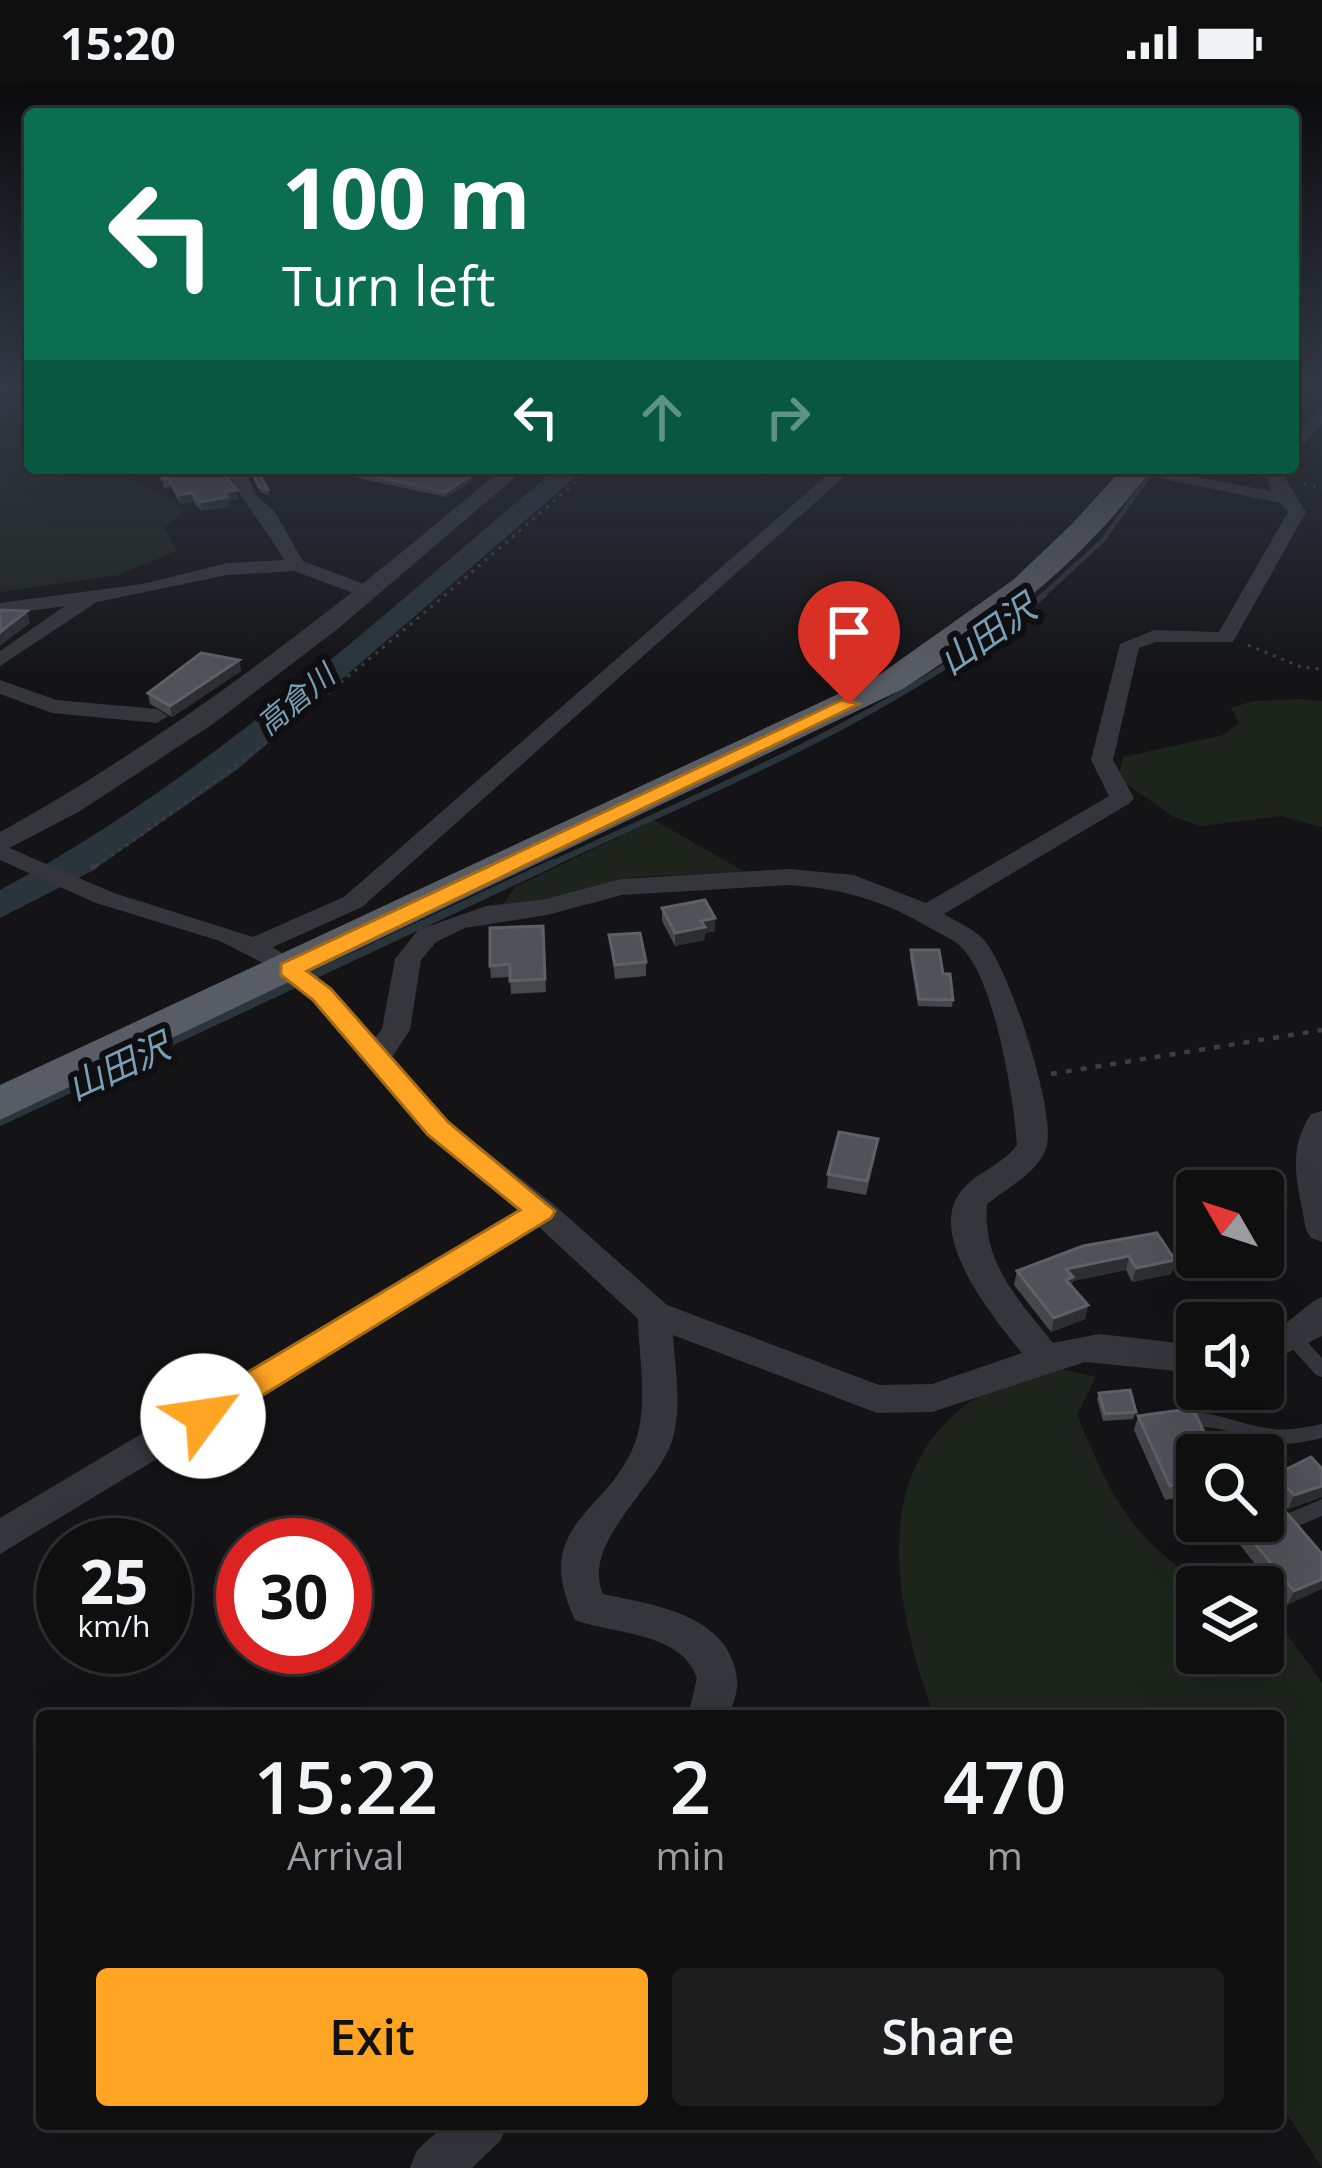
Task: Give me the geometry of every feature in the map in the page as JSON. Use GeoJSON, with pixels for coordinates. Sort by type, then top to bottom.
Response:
{"type":"FeatureCollection","features":[{"type":"Feature","properties":{"kind":"highway"},"geometry":{"type":"LineString","coordinates":[[0,1104],[890,682],[963,638],[1016,598],[1064,554],[1121,481]]}},
{"type":"Feature","properties":{"kind":"street"},"geometry":{"type":"LineString","coordinates":[[241,481],[248,497],[269,516],[296,565]]}},
{"type":"Feature","properties":{"kind":"street"},"geometry":{"type":"LineString","coordinates":[[0,847],[188,730],[368,592],[500,481]]}},
{"type":"Feature","properties":{"kind":"street"},"geometry":{"type":"LineString","coordinates":[[254,946],[353,902],[830,481]]}},
{"type":"Feature","properties":{"kind":"street"},"geometry":{"type":"LineString","coordinates":[[1194,481],[1286,499]]}},
{"type":"Feature","properties":{"kind":"street"},"geometry":{"type":"LineString","coordinates":[[926,914],[1084,824],[1122,797],[1102,760],[1130,644],[1174,634],[1226,638],[1297,512],[1278,481]]}},
{"type":"Feature","properties":{"kind":"street"},"geometry":{"type":"LineString","coordinates":[[0,609],[89,599],[227,569],[296,565],[368,592]]}},
{"type":"Feature","properties":{"kind":"street"},"geometry":{"type":"LineString","coordinates":[[0,660],[89,599]]}},
{"type":"Feature","properties":{"kind":"street"},"geometry":{"type":"LineString","coordinates":[[0,641],[27,642]]}},
{"type":"Feature","properties":{"kind":"street"},"geometry":{"type":"LineString","coordinates":[[0,686],[52,706],[158,716]]}},
{"type":"Feature","properties":{"kind":"street"},"geometry":{"type":"LineString","coordinates":[[0,847],[70,883],[254,946],[290,970],[322,994],[438,1129],[541,1211],[656,1314],[877,1399],[902,1402],[935,1400],[970,1390],[1010,1369],[1085,1348],[1176,1357]]}},
{"type":"Feature","properties":{"kind":"street"},"geometry":{"type":"LineString","coordinates":[[378,1055],[396,1030],[404,1001],[403,972],[416,946],[427,935],[486,914],[547,907],[621,887],[789,877],[854,883],[926,914],[973,943],[988,966],[1022,1078],[1032,1118],[1032,1145],[1024,1160],[972,1199],[968,1241],[978,1269],[1047,1360]]}},
{"type":"Feature","properties":{"kind":"street"},"geometry":{"type":"LineString","coordinates":[[1322,1121],[1310,1137],[1309,1151],[1322,1230]]}},
{"type":"Feature","properties":{"kind":"street"},"geometry":{"type":"LineString","coordinates":[[0,1538],[541,1211]]}},
{"type":"Feature","properties":{"kind":"street"},"geometry":{"type":"LineString","coordinates":[[1284,1343],[1316,1324],[1322,1310]]}},
{"type":"Feature","properties":{"kind":"street"},"geometry":{"type":"LineString","coordinates":[[656,1314],[656,1432],[649,1453],[608,1505],[575,1570],[578,1592],[590,1608],[690,1634],[711,1658],[718,1682],[711,1710]]}},
{"type":"Feature","properties":{"kind":"street"},"geometry":{"type":"LineString","coordinates":[[435,2168],[476,2130]]}},
{"type":"Feature","properties":{"kind":"lane"},"geometry":{"type":"LineString","coordinates":[[1284,1349],[1322,1370]]}},
{"type":"Feature","properties":{"kind":"lane"},"geometry":{"type":"LineString","coordinates":[[1195,1419],[1221,1419],[1265,1440],[1322,1431]]}},
{"type":"Feature","properties":{"kind":"lane"},"geometry":{"type":"LineString","coordinates":[[1296,1519],[1322,1507]]}},
{"type":"Feature","properties":{"kind":"path"},"geometry":{"type":"LineString","coordinates":[[70,883],[205,793],[304,717],[577,481]]}},
{"type":"Feature","properties":{"kind":"path"},"geometry":{"type":"LineString","coordinates":[[1226,638],[1301,667],[1322,669]]}},
{"type":"Feature","properties":{"kind":"path"},"geometry":{"type":"LineString","coordinates":[[1022,1078],[1322,1030]]}},
{"type":"Feature","properties":{"kind":"shaded area"},"geometry":{"type":"Polygon","coordinates":[[[0,481],[134,481],[176,501],[184,510],[164,528],[177,551],[119,575],[0,592],[0,481]]]}},
{"type":"Feature","properties":{"kind":"shaded area"},"geometry":{"type":"Polygon","coordinates":[[[1253,701],[1322,701],[1322,827],[1281,816],[1201,826],[1174,817],[1118,778],[1123,757],[1223,735],[1239,723],[1231,708],[1253,701]]]}},
{"type":"Feature","properties":{"kind":"shaded area"},"geometry":{"type":"Polygon","coordinates":[[[654,820],[745,872],[632,877],[543,900],[502,905],[515,887],[654,820]]]}},
{"type":"Feature","properties":{"kind":"shaded area"},"geometry":{"type":"Polygon","coordinates":[[[1048,1366],[1096,1377],[1077,1415],[1101,1471],[1141,1533],[1178,1566],[1176,1674],[1284,1674],[1284,1629],[1322,1683],[1322,2168],[1284,2109],[1284,1710],[932,1710],[904,1606],[899,1554],[903,1505],[918,1461],[946,1422],[989,1390],[1048,1366]]]}},
{"type":"Feature","properties":{"kind":"building"},"geometry":{"type":"Polygon","coordinates":[[[171,481],[230,481],[237,490],[200,502],[192,493],[178,495],[171,481]]]}},
{"type":"Feature","properties":{"kind":"building"},"geometry":{"type":"Polygon","coordinates":[[[396,481],[462,481],[446,492],[396,481]]]}},
{"type":"Feature","properties":{"kind":"building"},"geometry":{"type":"Polygon","coordinates":[[[0,610],[27,611],[0,632],[0,610]]]}},
{"type":"Feature","properties":{"kind":"building"},"geometry":{"type":"Polygon","coordinates":[[[201,653],[239,660],[170,706],[148,693],[201,653]]]}},
{"type":"Feature","properties":{"kind":"building"},"geometry":{"type":"Polygon","coordinates":[[[705,900],[715,918],[701,921],[705,927],[675,933],[662,908],[705,900]]]}},
{"type":"Feature","properties":{"kind":"building"},"geometry":{"type":"Polygon","coordinates":[[[543,926],[545,979],[510,981],[510,964],[490,966],[490,928],[543,926]]]}},
{"type":"Feature","properties":{"kind":"building"},"geometry":{"type":"Polygon","coordinates":[[[640,933],[646,962],[615,965],[609,935],[640,933]]]}},
{"type":"Feature","properties":{"kind":"building"},"geometry":{"type":"Polygon","coordinates":[[[911,950],[939,950],[943,974],[950,974],[953,1000],[919,999],[911,950]]]}},
{"type":"Feature","properties":{"kind":"building"},"geometry":{"type":"Polygon","coordinates":[[[839,1132],[878,1139],[867,1181],[828,1174],[839,1132]]]}},
{"type":"Feature","properties":{"kind":"building"},"geometry":{"type":"Polygon","coordinates":[[[1157,1233],[1175,1260],[1136,1268],[1129,1256],[1066,1269],[1073,1277],[1066,1280],[1088,1305],[1054,1318],[1017,1271],[1083,1246],[1157,1233]]]}},
{"type":"Feature","properties":{"kind":"building"},"geometry":{"type":"Polygon","coordinates":[[[1130,1390],[1136,1412],[1105,1414],[1099,1393],[1130,1390]]]}},
{"type":"Feature","properties":{"kind":"building"},"geometry":{"type":"Polygon","coordinates":[[[1181,1410],[1196,1415],[1205,1434],[1176,1434],[1176,1485],[1170,1486],[1138,1416],[1181,1410]]]}},
{"type":"Feature","properties":{"kind":"building"},"geometry":{"type":"Polygon","coordinates":[[[1311,1457],[1322,1469],[1322,1486],[1294,1495],[1284,1484],[1284,1470],[1311,1457]]]}},
{"type":"Feature","properties":{"kind":"building"},"geometry":{"type":"Polygon","coordinates":[[[1284,1510],[1322,1554],[1322,1579],[1294,1591],[1284,1579],[1284,1566],[1273,1566],[1254,1542],[1284,1542],[1284,1510]]]}},
{"type":"Feature","properties":{"kind":"waterway","name":"高倉川"},"geometry":{"type":"LineString","coordinates":[[0,906],[77,864],[226,762],[558,481]]}},
{"type":"Feature","properties":{"kind":"waterway","name":"山田沢"},"geometry":{"type":"LineString","coordinates":[[1040,598],[1102,541],[1145,481]]}},
{"type":"Feature","properties":{"kind":"waterway","name":"山田沢"},"geometry":{"type":"LineString","coordinates":[[547,866],[867,713],[987,638],[1044,595]]}},
{"type":"Feature","properties":{"kind":"waterway","name":"山田沢"},"geometry":{"type":"LineString","coordinates":[[0,1122],[553,863]]}},
{"type":"Feature","properties":{"kind":"route"},"geometry":{"type":"LineString","coordinates":[[203,1416],[541,1211],[438,1129],[322,994],[290,970],[849,704]]}}]}
